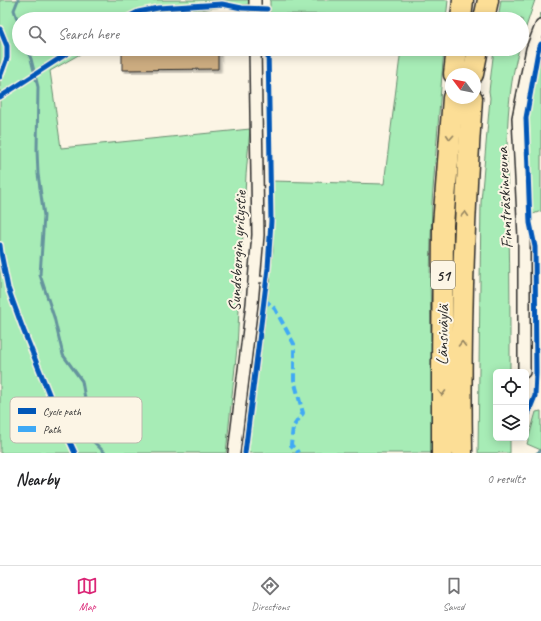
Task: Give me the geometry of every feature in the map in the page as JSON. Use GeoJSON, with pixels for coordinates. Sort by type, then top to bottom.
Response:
{"type":"FeatureCollection","features":[{"type":"Feature","properties":{"kind":"highway"},"geometry":{"type":"LineString","coordinates":[[454,12],[455,0]]}},
{"type":"Feature","properties":{"kind":"highway"},"geometry":{"type":"LineString","coordinates":[[462,12],[463,0]]}},
{"type":"Feature","properties":{"kind":"highway"},"geometry":{"type":"LineString","coordinates":[[479,12],[480,0]]}},
{"type":"Feature","properties":{"kind":"highway"},"geometry":{"type":"LineString","coordinates":[[485,12],[488,0]]}},
{"type":"Feature","properties":{"kind":"highway"},"geometry":{"type":"LineString","coordinates":[[458,56],[462,68]]}},
{"type":"Feature","properties":{"kind":"highway"},"geometry":{"type":"LineString","coordinates":[[467,68],[473,56]]}},
{"type":"Feature","properties":{"kind":"highway","name":"Länsiväylä"},"geometry":{"type":"LineString","coordinates":[[442,453],[443,225],[453,104]]}},
{"type":"Feature","properties":{"kind":"highway","name":"Länsiväylä"},"geometry":{"type":"LineString","coordinates":[[462,453],[461,380],[464,231],[472,104]]}},
{"type":"Feature","properties":{"kind":"street"},"geometry":{"type":"LineString","coordinates":[[255,0],[255,12]]}},
{"type":"Feature","properties":{"kind":"street","name":"Finnträskinreuna"},"geometry":{"type":"LineString","coordinates":[[524,369],[524,237],[518,118],[532,49],[541,26]]}},
{"type":"Feature","properties":{"kind":"street","name":"Sundsbergin yritystie"},"geometry":{"type":"LineString","coordinates":[[234,453],[250,319],[258,235],[255,56]]}},
{"type":"Feature","properties":{"kind":"lane"},"geometry":{"type":"LineString","coordinates":[[254,279],[267,280]]}},
{"type":"Feature","properties":{"kind":"green space"},"geometry":{"type":"Polygon","coordinates":[[[0,0],[249,0],[249,4],[182,12],[12,12],[12,56],[77,56],[50,71],[61,148],[250,129],[246,175],[237,348],[226,453],[0,453],[0,0]]]}},
{"type":"Feature","properties":{"kind":"green space"},"geometry":{"type":"Polygon","coordinates":[[[270,0],[448,0],[447,12],[270,12],[270,0]]]}},
{"type":"Feature","properties":{"kind":"green space"},"geometry":{"type":"Polygon","coordinates":[[[501,0],[535,0],[529,18],[529,12],[499,12],[501,0]]]}},
{"type":"Feature","properties":{"kind":"green space"},"geometry":{"type":"Polygon","coordinates":[[[541,13],[541,211],[518,220],[517,162],[532,38],[541,13]]]}},
{"type":"Feature","properties":{"kind":"green space"},"geometry":{"type":"Polygon","coordinates":[[[400,56],[443,56],[432,202],[430,277],[433,453],[248,453],[273,250],[272,181],[384,184],[400,56]]]}},
{"type":"Feature","properties":{"kind":"green space"},"geometry":{"type":"Polygon","coordinates":[[[493,56],[517,56],[510,93],[507,137],[510,263],[510,369],[493,369],[493,441],[510,441],[510,453],[478,453],[481,202],[490,98],[489,91],[493,56]]]}},
{"type":"Feature","properties":{"kind":"green space"},"geometry":{"type":"Polygon","coordinates":[[[541,411],[541,450],[527,444],[536,412],[541,411]]]}},
{"type":"Feature","properties":{"kind":"building"},"geometry":{"type":"Polygon","coordinates":[[[122,56],[218,56],[218,69],[122,70],[122,56]]]}},
{"type":"Feature","properties":{"kind":"waterway"},"geometry":{"type":"LineString","coordinates":[[15,12],[18,0]]}},
{"type":"Feature","properties":{"kind":"waterway"},"geometry":{"type":"LineString","coordinates":[[30,56],[38,87],[38,174],[44,216],[40,275],[54,317],[63,355],[82,381],[85,397]]}},
{"type":"Feature","properties":{"kind":"waterway"},"geometry":{"type":"LineString","coordinates":[[95,443],[105,453]]}},
{"type":"Feature","properties":{"kind":"waterway"},"geometry":{"type":"LineString","coordinates":[[537,453],[541,451]]}},
{"type":"Feature","properties":{"kind":"marked path"},"geometry":{"type":"LineString","coordinates":[[264,299],[275,309],[294,344],[294,380],[303,413],[293,427],[291,445],[298,453]]}},
{"type":"Feature","properties":{"kind":"cycle path"},"geometry":{"type":"LineString","coordinates":[[138,12],[158,8],[222,4],[242,8],[267,9]]}},
{"type":"Feature","properties":{"kind":"cycle path"},"geometry":{"type":"LineString","coordinates":[[0,29],[7,46],[7,58],[0,77]]}},
{"type":"Feature","properties":{"kind":"cycle path"},"geometry":{"type":"LineString","coordinates":[[529,411],[535,396],[536,373],[535,247],[530,223],[526,118],[538,51],[541,44]]}},
{"type":"Feature","properties":{"kind":"cycle path"},"geometry":{"type":"LineString","coordinates":[[0,97],[63,56]]}},
{"type":"Feature","properties":{"kind":"cycle path"},"geometry":{"type":"LineString","coordinates":[[245,453],[268,268],[271,221],[268,56]]}},
{"type":"Feature","properties":{"kind":"cycle path"},"geometry":{"type":"LineString","coordinates":[[0,245],[8,288],[50,397]]}},
{"type":"Feature","properties":{"kind":"cycle path"},"geometry":{"type":"LineString","coordinates":[[70,443],[75,453]]}}]}
